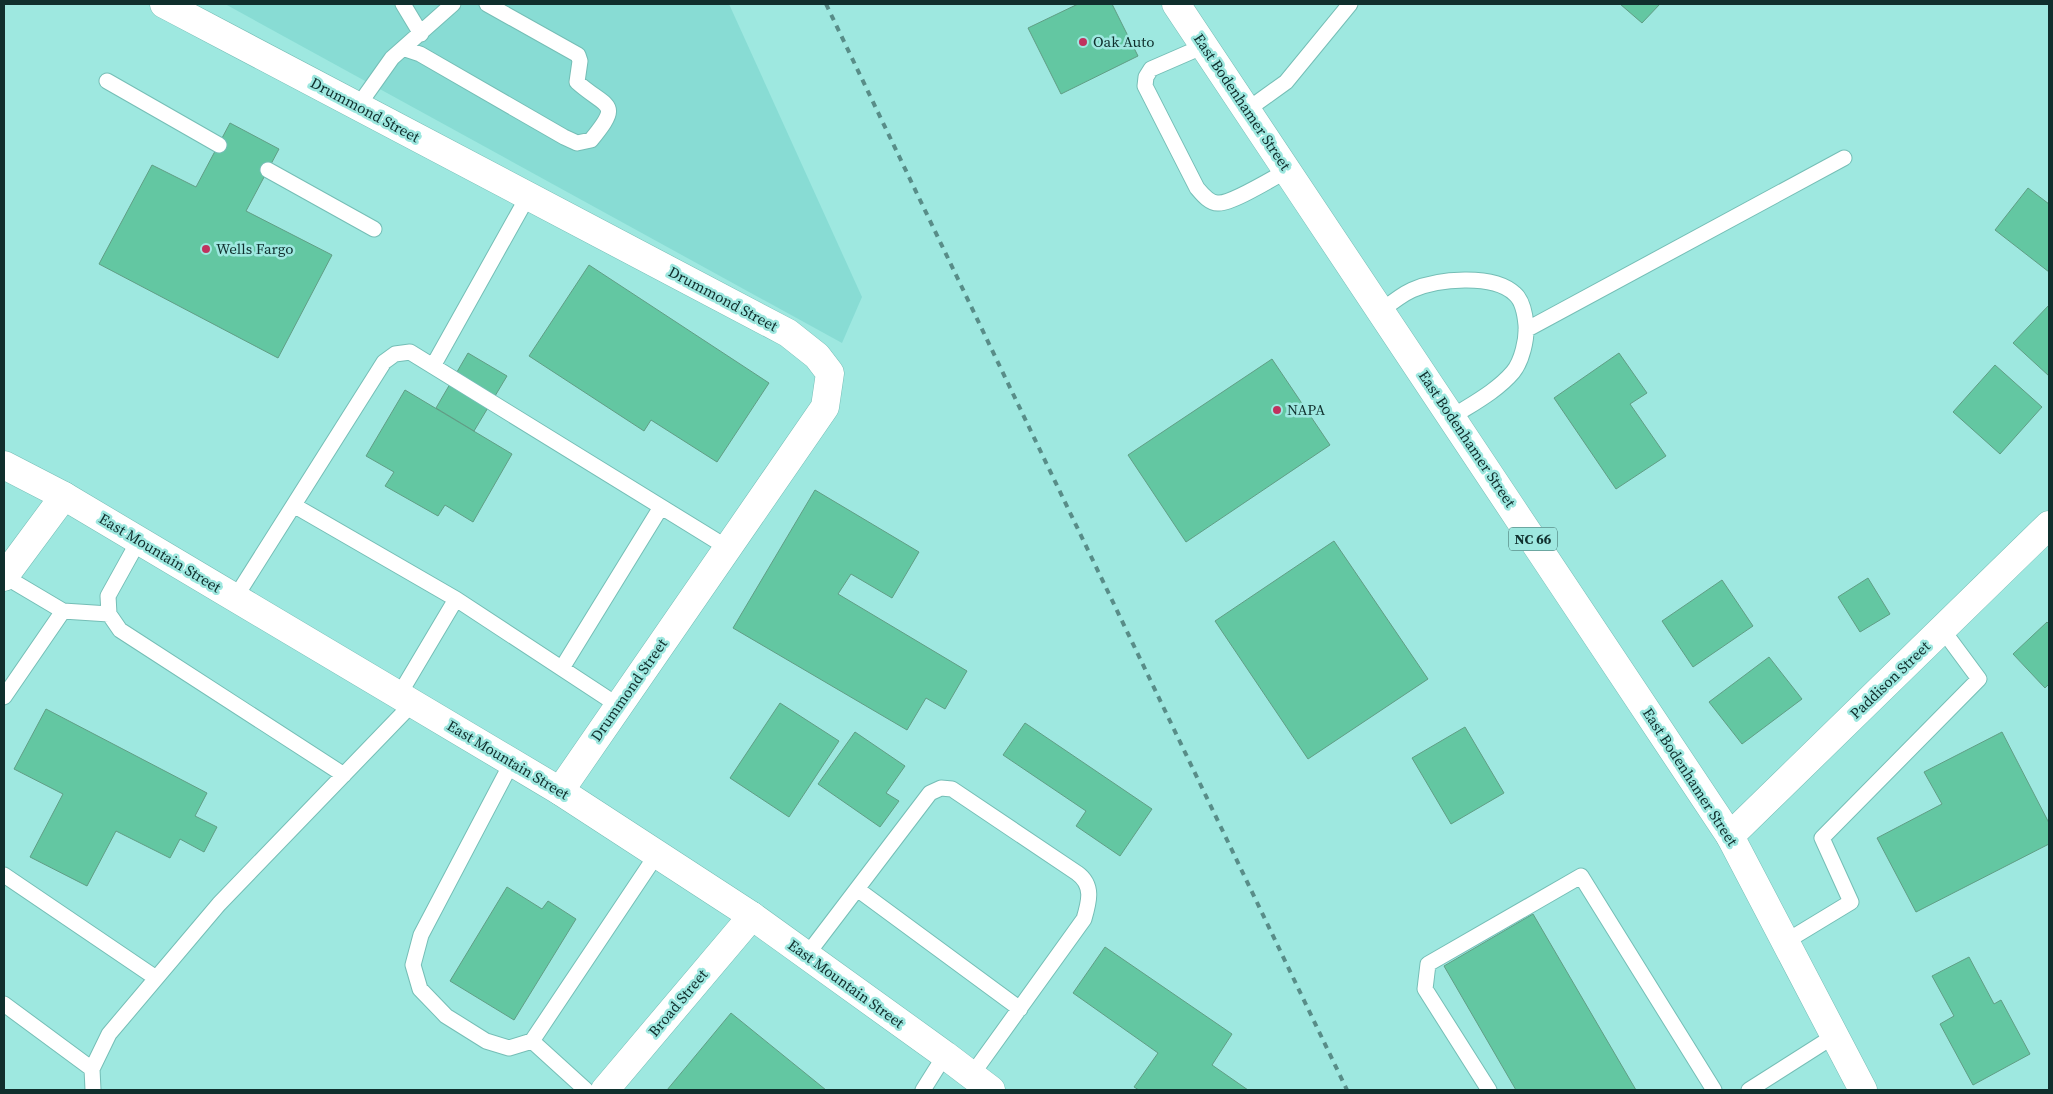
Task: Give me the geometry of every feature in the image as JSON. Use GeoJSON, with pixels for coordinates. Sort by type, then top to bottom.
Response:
{"type":"FeatureCollection","features":[{"type":"Feature","properties":{"kind":"main road","name":"Drummond Street"},"geometry":{"type":"LineString","coordinates":[[164,4],[788,333],[817,356],[830,373],[825,407],[560,790]]}},
{"type":"Feature","properties":{"kind":"main road","name":"East Bodenhamer Street"},"geometry":{"type":"LineString","coordinates":[[1176,4],[1730,836],[1863,1090]]}},
{"type":"Feature","properties":{"kind":"main road","name":"East Mountain Street"},"geometry":{"type":"LineString","coordinates":[[4,465],[64,496],[560,790],[752,916],[981,1083]]}},
{"type":"Feature","properties":{"kind":"main road"},"geometry":{"type":"LineString","coordinates":[[4,577],[64,496]]}},
{"type":"Feature","properties":{"kind":"main road","name":"Paddison Street"},"geometry":{"type":"LineString","coordinates":[[1730,836],[2049,525]]}},
{"type":"Feature","properties":{"kind":"main road","name":"Broad Street"},"geometry":{"type":"LineString","coordinates":[[605,1090],[752,916]]}},
{"type":"Feature","properties":{"kind":"lane"},"geometry":{"type":"LineString","coordinates":[[403,4],[421,34]]}},
{"type":"Feature","properties":{"kind":"lane"},"geometry":{"type":"LineString","coordinates":[[358,106],[392,58],[405,49],[453,4]]}},
{"type":"Feature","properties":{"kind":"lane"},"geometry":{"type":"LineString","coordinates":[[405,49],[420,54],[564,137],[577,143],[591,140],[607,120],[610,112],[608,105],[577,82],[580,61],[578,55],[487,4]]}},
{"type":"Feature","properties":{"kind":"lane"},"geometry":{"type":"LineString","coordinates":[[1247,110],[1286,82],[1350,4]]}},
{"type":"Feature","properties":{"kind":"lane"},"geometry":{"type":"LineString","coordinates":[[1204,46],[1151,69],[1146,78],[1145,86],[1197,188],[1206,198],[1218,204],[1231,200],[1288,170]]}},
{"type":"Feature","properties":{"kind":"lane"},"geometry":{"type":"LineString","coordinates":[[108,81],[219,144]]}},
{"type":"Feature","properties":{"kind":"lane"},"geometry":{"type":"LineString","coordinates":[[1526,330],[1844,158]]}},
{"type":"Feature","properties":{"kind":"lane"},"geometry":{"type":"LineString","coordinates":[[268,170],[374,229]]}},
{"type":"Feature","properties":{"kind":"lane"},"geometry":{"type":"LineString","coordinates":[[433,366],[528,196]]}},
{"type":"Feature","properties":{"kind":"lane"},"geometry":{"type":"LineString","coordinates":[[1381,311],[1405,293],[1438,282],[1491,282],[1514,293],[1521,302],[1526,330],[1520,358],[1514,371],[1498,387],[1452,417]]}},
{"type":"Feature","properties":{"kind":"lane"},"geometry":{"type":"LineString","coordinates":[[235,598],[295,506],[384,362],[395,354],[410,352],[728,548]]}},
{"type":"Feature","properties":{"kind":"lane"},"geometry":{"type":"LineString","coordinates":[[295,506],[456,599],[618,706]]}},
{"type":"Feature","properties":{"kind":"lane"},"geometry":{"type":"LineString","coordinates":[[562,668],[661,507]]}},
{"type":"Feature","properties":{"kind":"lane"},"geometry":{"type":"LineString","coordinates":[[139,540],[108,596],[109,614],[120,630],[344,775]]}},
{"type":"Feature","properties":{"kind":"lane"},"geometry":{"type":"LineString","coordinates":[[4,577],[63,610],[109,614]]}},
{"type":"Feature","properties":{"kind":"lane"},"geometry":{"type":"LineString","coordinates":[[93,1090],[92,1069],[109,1034],[219,904],[344,775],[406,699],[456,599]]}},
{"type":"Feature","properties":{"kind":"lane"},"geometry":{"type":"LineString","coordinates":[[4,696],[63,610]]}},
{"type":"Feature","properties":{"kind":"lane"},"geometry":{"type":"LineString","coordinates":[[1785,942],[1851,902],[1822,838],[1979,679],[1942,629]]}},
{"type":"Feature","properties":{"kind":"lane"},"geometry":{"type":"LineString","coordinates":[[512,762],[421,935],[413,965],[420,988],[446,1016],[486,1041],[509,1048],[532,1041],[657,854]]}},
{"type":"Feature","properties":{"kind":"lane"},"geometry":{"type":"LineString","coordinates":[[806,956],[930,793],[941,788],[952,788],[1084,878],[1089,891],[1089,902],[1084,919],[1020,1009],[981,1083]]}},
{"type":"Feature","properties":{"kind":"lane"},"geometry":{"type":"LineString","coordinates":[[4,875],[156,978]]}},
{"type":"Feature","properties":{"kind":"lane"},"geometry":{"type":"LineString","coordinates":[[1489,1090],[1425,989],[1428,964],[1580,876],[1714,1090]]}},
{"type":"Feature","properties":{"kind":"lane"},"geometry":{"type":"LineString","coordinates":[[857,889],[1020,1009]]}},
{"type":"Feature","properties":{"kind":"lane"},"geometry":{"type":"LineString","coordinates":[[4,1004],[92,1069]]}},
{"type":"Feature","properties":{"kind":"lane"},"geometry":{"type":"LineString","coordinates":[[1749,1090],[1834,1036]]}},
{"type":"Feature","properties":{"kind":"lane"},"geometry":{"type":"LineString","coordinates":[[532,1041],[586,1090]]}},
{"type":"Feature","properties":{"kind":"lane"},"geometry":{"type":"LineString","coordinates":[[924,1090],[945,1055]]}},
{"type":"Feature","properties":{"kind":"shaded area"},"geometry":{"type":"Polygon","coordinates":[[[225,4],[729,4],[862,297],[842,343],[225,4]]]}},
{"type":"Feature","properties":{"kind":"building","name":"Oak Auto"},"geometry":{"type":"Polygon","coordinates":[[[1078,4],[1112,4],[1138,56],[1061,94],[1028,28],[1078,4]]]}},
{"type":"Feature","properties":{"kind":"building"},"geometry":{"type":"Polygon","coordinates":[[[1620,4],[1660,4],[1642,23],[1620,4]]]}},
{"type":"Feature","properties":{"kind":"building"},"geometry":{"type":"Polygon","coordinates":[[[230,123],[279,149],[246,211],[332,255],[278,358],[99,264],[152,165],[196,187],[230,123]]]}},
{"type":"Feature","properties":{"kind":"building"},"geometry":{"type":"Polygon","coordinates":[[[2028,188],[2049,204],[2049,272],[1995,230],[2028,188]]]}},
{"type":"Feature","properties":{"kind":"building"},"geometry":{"type":"Polygon","coordinates":[[[589,265],[769,383],[717,462],[651,420],[644,431],[529,356],[589,265]]]}},
{"type":"Feature","properties":{"kind":"building"},"geometry":{"type":"Polygon","coordinates":[[[2049,305],[2049,376],[2013,343],[2049,305]]]}},
{"type":"Feature","properties":{"kind":"building"},"geometry":{"type":"Polygon","coordinates":[[[468,353],[507,376],[474,431],[436,408],[468,353]]]}},
{"type":"Feature","properties":{"kind":"building"},"geometry":{"type":"Polygon","coordinates":[[[1619,353],[1647,393],[1630,404],[1666,456],[1616,489],[1554,398],[1619,353]]]}},
{"type":"Feature","properties":{"kind":"building"},"geometry":{"type":"Polygon","coordinates":[[[1272,359],[1330,445],[1186,542],[1128,455],[1272,359]]]}},
{"type":"Feature","properties":{"kind":"building"},"geometry":{"type":"Polygon","coordinates":[[[1995,365],[2042,407],[2000,454],[1953,412],[1995,365]]]}},
{"type":"Feature","properties":{"kind":"building"},"geometry":{"type":"Polygon","coordinates":[[[405,390],[512,454],[473,522],[445,505],[438,516],[385,486],[394,472],[366,456],[405,390]]]}},
{"type":"Feature","properties":{"kind":"building"},"geometry":{"type":"Polygon","coordinates":[[[815,490],[919,552],[892,598],[851,574],[838,594],[967,671],[945,709],[926,698],[907,730],[733,628],[815,490]]]}},
{"type":"Feature","properties":{"kind":"building"},"geometry":{"type":"Polygon","coordinates":[[[1334,541],[1428,679],[1308,759],[1215,621],[1334,541]]]}},
{"type":"Feature","properties":{"kind":"building"},"geometry":{"type":"Polygon","coordinates":[[[1868,578],[1890,614],[1860,632],[1838,597],[1868,578]]]}},
{"type":"Feature","properties":{"kind":"building"},"geometry":{"type":"Polygon","coordinates":[[[1722,580],[1753,626],[1693,667],[1662,621],[1722,580]]]}},
{"type":"Feature","properties":{"kind":"building"},"geometry":{"type":"Polygon","coordinates":[[[2047,622],[2049,624],[2049,684],[2045,688],[2013,654],[2047,622]]]}},
{"type":"Feature","properties":{"kind":"building"},"geometry":{"type":"Polygon","coordinates":[[[1769,657],[1802,699],[1742,744],[1709,702],[1769,657]]]}},
{"type":"Feature","properties":{"kind":"building"},"geometry":{"type":"Polygon","coordinates":[[[780,703],[839,741],[789,817],[730,778],[780,703]]]}},
{"type":"Feature","properties":{"kind":"building"},"geometry":{"type":"Polygon","coordinates":[[[46,709],[207,793],[195,816],[217,827],[204,852],[180,839],[170,858],[116,831],[87,886],[30,857],[63,794],[14,769],[46,709]]]}},
{"type":"Feature","properties":{"kind":"building"},"geometry":{"type":"Polygon","coordinates":[[[1025,723],[1152,809],[1120,856],[1076,826],[1086,811],[1003,755],[1025,723]]]}},
{"type":"Feature","properties":{"kind":"building"},"geometry":{"type":"Polygon","coordinates":[[[1465,727],[1504,793],[1451,824],[1412,758],[1465,727]]]}},
{"type":"Feature","properties":{"kind":"building"},"geometry":{"type":"Polygon","coordinates":[[[855,732],[905,766],[886,793],[899,801],[880,827],[818,784],[855,732]]]}},
{"type":"Feature","properties":{"kind":"building"},"geometry":{"type":"Polygon","coordinates":[[[2002,732],[2049,823],[2049,844],[1916,912],[1877,838],[1942,804],[1924,772],[2002,732]]]}},
{"type":"Feature","properties":{"kind":"building"},"geometry":{"type":"Polygon","coordinates":[[[507,887],[542,909],[548,901],[576,919],[514,1020],[450,981],[507,887]]]}},
{"type":"Feature","properties":{"kind":"building"},"geometry":{"type":"Polygon","coordinates":[[[1533,914],[1636,1090],[1516,1090],[1444,966],[1533,914]]]}},
{"type":"Feature","properties":{"kind":"building"},"geometry":{"type":"Polygon","coordinates":[[[1105,947],[1232,1034],[1212,1065],[1248,1090],[1139,1090],[1134,1087],[1158,1053],[1073,993],[1105,947]]]}},
{"type":"Feature","properties":{"kind":"building"},"geometry":{"type":"Polygon","coordinates":[[[1969,957],[1994,1004],[2001,1000],[2030,1054],[1973,1085],[1940,1024],[1954,1016],[1932,976],[1969,957]]]}},
{"type":"Feature","properties":{"kind":"building"},"geometry":{"type":"Polygon","coordinates":[[[731,1013],[826,1090],[667,1090],[731,1013]]]}},
{"type":"Feature","properties":{"kind":"railway"},"geometry":{"type":"LineString","coordinates":[[826,4],[1347,1090]]}},
{"type":"Feature","properties":{"kind":"place","name":"Oak Auto"},"geometry":{"type":"Point","coordinates":[1083,42]}},
{"type":"Feature","properties":{"kind":"place","name":"Wells Fargo"},"geometry":{"type":"Point","coordinates":[206,249]}},
{"type":"Feature","properties":{"kind":"place","name":"NAPA"},"geometry":{"type":"Point","coordinates":[1277,410]}}]}
